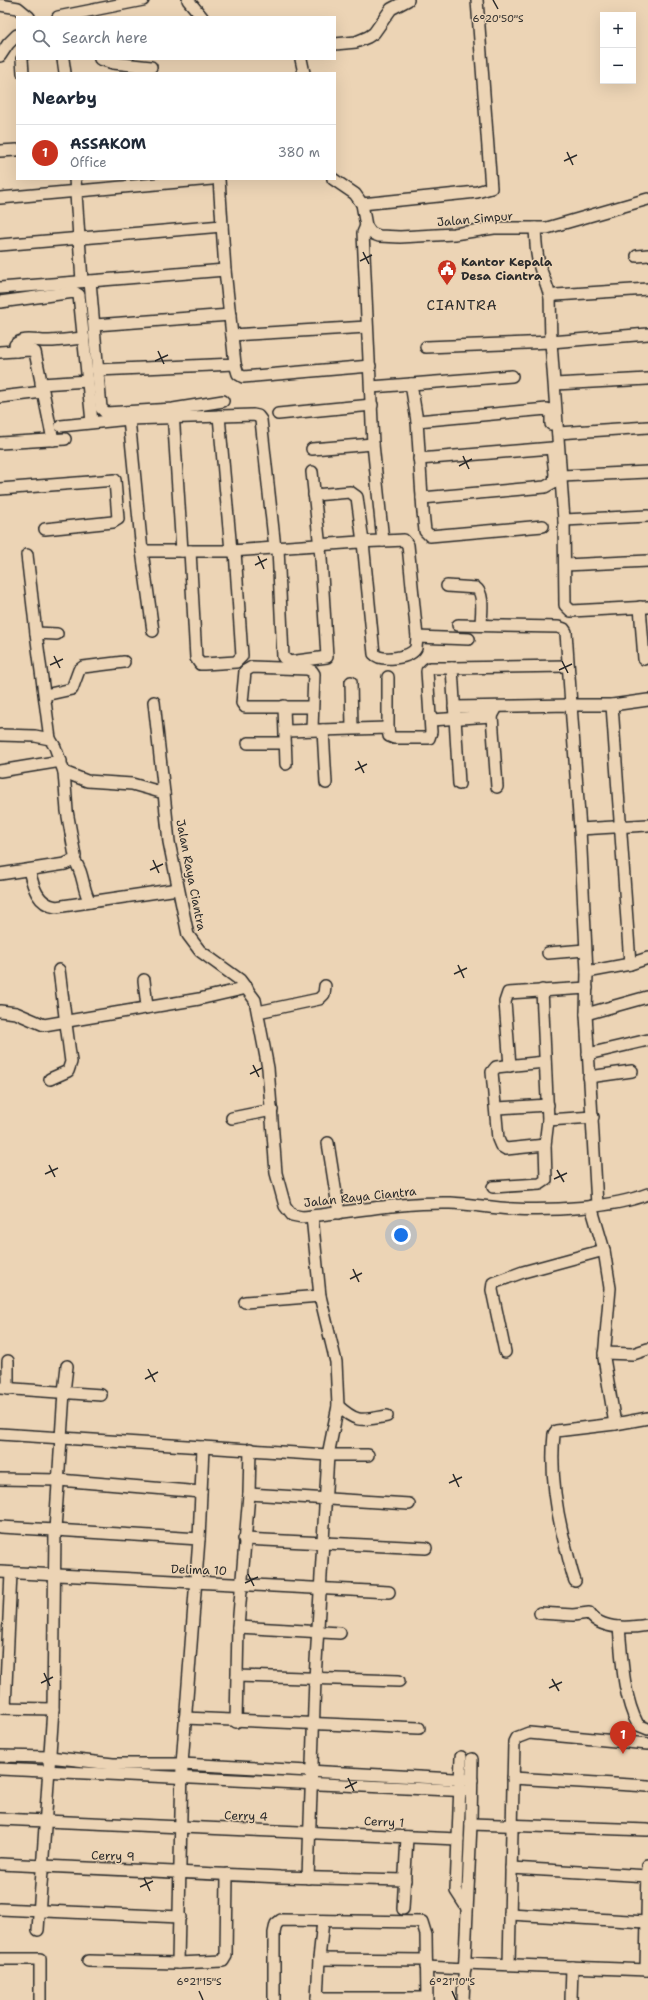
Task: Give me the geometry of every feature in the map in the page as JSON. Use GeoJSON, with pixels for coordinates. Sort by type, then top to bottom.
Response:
{"type":"FeatureCollection","features":[{"type":"Feature","properties":{"kind":"street"},"geometry":{"type":"LineString","coordinates":[[79,16],[143,0]]}},
{"type":"Feature","properties":{"kind":"street"},"geometry":{"type":"LineString","coordinates":[[188,0],[201,16]]}},
{"type":"Feature","properties":{"kind":"street"},"geometry":{"type":"LineString","coordinates":[[336,44],[356,42],[368,38],[374,33],[390,4],[408,0]]}},
{"type":"Feature","properties":{"kind":"street"},"geometry":{"type":"LineString","coordinates":[[362,204],[477,192],[491,188],[477,0]]}},
{"type":"Feature","properties":{"kind":"street"},"geometry":{"type":"LineString","coordinates":[[0,5],[18,12]]}},
{"type":"Feature","properties":{"kind":"street"},"geometry":{"type":"LineString","coordinates":[[0,56],[8,44],[16,36]]}},
{"type":"Feature","properties":{"kind":"street"},"geometry":{"type":"LineString","coordinates":[[22,60],[23,72]]}},
{"type":"Feature","properties":{"kind":"street"},"geometry":{"type":"LineString","coordinates":[[63,60],[65,72]]}},
{"type":"Feature","properties":{"kind":"street"},"geometry":{"type":"LineString","coordinates":[[103,60],[113,63],[151,67]]}},
{"type":"Feature","properties":{"kind":"street"},"geometry":{"type":"LineString","coordinates":[[301,60],[304,72]]}},
{"type":"Feature","properties":{"kind":"street"},"geometry":{"type":"LineString","coordinates":[[0,151],[16,150]]}},
{"type":"Feature","properties":{"kind":"street"},"geometry":{"type":"LineString","coordinates":[[75,180],[80,237],[86,281],[89,330],[88,381],[92,422]]}},
{"type":"Feature","properties":{"kind":"street"},"geometry":{"type":"LineString","coordinates":[[0,198],[201,180]]}},
{"type":"Feature","properties":{"kind":"street"},"geometry":{"type":"LineString","coordinates":[[219,180],[225,270],[235,364],[238,374],[243,377],[370,366]]}},
{"type":"Feature","properties":{"kind":"street"},"geometry":{"type":"LineString","coordinates":[[335,180],[351,190],[362,204],[366,226],[363,233],[373,444],[383,541]]}},
{"type":"Feature","properties":{"kind":"street","name":"Jalan Simpur"},"geometry":{"type":"LineString","coordinates":[[366,226],[374,235],[400,237],[454,234],[494,228],[555,227],[648,199]]}},
{"type":"Feature","properties":{"kind":"street"},"geometry":{"type":"LineString","coordinates":[[0,245],[222,226]]}},
{"type":"Feature","properties":{"kind":"street"},"geometry":{"type":"LineString","coordinates":[[535,228],[537,252],[541,272],[546,282],[550,297],[551,342],[564,520],[564,601],[569,610],[644,607],[644,659]]}},
{"type":"Feature","properties":{"kind":"street"},"geometry":{"type":"LineString","coordinates":[[0,288],[225,270]]}},
{"type":"Feature","properties":{"kind":"street"},"geometry":{"type":"LineString","coordinates":[[550,297],[556,295],[648,289]]}},
{"type":"Feature","properties":{"kind":"street"},"geometry":{"type":"LineString","coordinates":[[0,302],[76,293],[81,298],[98,370],[101,408],[106,412],[258,416],[261,420],[277,548],[282,654],[284,659],[289,662],[323,658],[328,655],[320,544],[312,472]]}},
{"type":"Feature","properties":{"kind":"street"},"geometry":{"type":"LineString","coordinates":[[16,351],[16,343],[23,341],[47,342],[89,330],[230,315]]}},
{"type":"Feature","properties":{"kind":"street"},"geometry":{"type":"LineString","coordinates":[[232,335],[367,327]]}},
{"type":"Feature","properties":{"kind":"street"},"geometry":{"type":"LineString","coordinates":[[426,348],[551,342],[648,334]]}},
{"type":"Feature","properties":{"kind":"street"},"geometry":{"type":"LineString","coordinates":[[0,352],[30,350],[35,352],[53,440]]}},
{"type":"Feature","properties":{"kind":"street"},"geometry":{"type":"LineString","coordinates":[[98,370],[235,364]]}},
{"type":"Feature","properties":{"kind":"street"},"geometry":{"type":"LineString","coordinates":[[371,387],[512,376]]}},
{"type":"Feature","properties":{"kind":"street"},"geometry":{"type":"LineString","coordinates":[[555,384],[648,379]]}},
{"type":"Feature","properties":{"kind":"street"},"geometry":{"type":"LineString","coordinates":[[0,397],[42,388],[88,381]]}},
{"type":"Feature","properties":{"kind":"street"},"geometry":{"type":"LineString","coordinates":[[411,384],[417,421],[422,498],[426,531],[431,537],[543,526]]}},
{"type":"Feature","properties":{"kind":"street"},"geometry":{"type":"LineString","coordinates":[[61,426],[173,413],[223,401]]}},
{"type":"Feature","properties":{"kind":"street"},"geometry":{"type":"LineString","coordinates":[[278,414],[372,405]]}},
{"type":"Feature","properties":{"kind":"street"},"geometry":{"type":"LineString","coordinates":[[417,421],[546,409],[550,414],[555,480],[549,486],[422,498]]}},
{"type":"Feature","properties":{"kind":"street"},"geometry":{"type":"LineString","coordinates":[[173,413],[196,658],[199,663],[204,664],[236,662],[242,656],[219,416]]}},
{"type":"Feature","properties":{"kind":"street"},"geometry":{"type":"LineString","coordinates":[[129,419],[142,551],[153,630]]}},
{"type":"Feature","properties":{"kind":"street"},"geometry":{"type":"LineString","coordinates":[[558,433],[648,427]]}},
{"type":"Feature","properties":{"kind":"street"},"geometry":{"type":"LineString","coordinates":[[0,443],[64,439]]}},
{"type":"Feature","properties":{"kind":"street"},"geometry":{"type":"LineString","coordinates":[[312,449],[373,444]]}},
{"type":"Feature","properties":{"kind":"street"},"geometry":{"type":"LineString","coordinates":[[419,459],[552,448]]}},
{"type":"Feature","properties":{"kind":"street"},"geometry":{"type":"LineString","coordinates":[[561,476],[648,472]]}},
{"type":"Feature","properties":{"kind":"street"},"geometry":{"type":"LineString","coordinates":[[0,489],[115,480],[118,519],[113,522],[45,528]]}},
{"type":"Feature","properties":{"kind":"street"},"geometry":{"type":"LineString","coordinates":[[142,551],[233,551],[320,544],[364,542],[404,540],[407,542],[417,637],[416,648],[410,655],[395,658],[377,657],[374,655],[364,542],[359,500],[355,494],[350,492],[314,496]]}},
{"type":"Feature","properties":{"kind":"street"},"geometry":{"type":"LineString","coordinates":[[564,520],[648,516]]}},
{"type":"Feature","properties":{"kind":"street"},"geometry":{"type":"LineString","coordinates":[[26,556],[50,739],[61,761],[64,772],[66,802],[75,856],[74,860],[79,868],[84,892],[90,902]]}},
{"type":"Feature","properties":{"kind":"street"},"geometry":{"type":"LineString","coordinates":[[565,565],[648,561]]}},
{"type":"Feature","properties":{"kind":"street"},"geometry":{"type":"LineString","coordinates":[[447,586],[478,588],[481,595],[481,625]]}},
{"type":"Feature","properties":{"kind":"street"},"geometry":{"type":"LineString","coordinates":[[458,625],[558,627],[564,629],[566,632],[580,829],[586,950],[586,1014],[589,1077],[593,1117],[594,1205],[604,1250],[611,1296],[604,1353],[615,1424]]}},
{"type":"Feature","properties":{"kind":"street"},"geometry":{"type":"LineString","coordinates":[[36,633],[57,634]]}},
{"type":"Feature","properties":{"kind":"street"},"geometry":{"type":"LineString","coordinates":[[417,637],[469,639]]}},
{"type":"Feature","properties":{"kind":"street"},"geometry":{"type":"LineString","coordinates":[[45,695],[72,689],[79,670],[83,667],[124,662]]}},
{"type":"Feature","properties":{"kind":"street"},"geometry":{"type":"LineString","coordinates":[[388,676],[389,735],[392,738],[427,738],[431,736],[428,669],[568,666]]}},
{"type":"Feature","properties":{"kind":"street"},"geometry":{"type":"LineString","coordinates":[[312,707],[284,706],[245,708],[242,703],[245,671],[252,667],[310,669],[314,674],[312,707],[326,783]]}},
{"type":"Feature","properties":{"kind":"street"},"geometry":{"type":"LineString","coordinates":[[452,668],[459,784]]}},
{"type":"Feature","properties":{"kind":"street"},"geometry":{"type":"LineString","coordinates":[[351,682],[352,728]]}},
{"type":"Feature","properties":{"kind":"street"},"geometry":{"type":"LineString","coordinates":[[431,720],[454,720],[495,712],[570,705],[612,705],[648,700]]}},
{"type":"Feature","properties":{"kind":"street","name":"Jalan Raya Ciantra"},"geometry":{"type":"LineString","coordinates":[[154,702],[169,842],[185,923],[193,944],[207,958],[240,980],[255,1000],[268,1068],[276,1173],[284,1206],[292,1215],[302,1217],[424,1203],[467,1204],[514,1209],[594,1205],[630,1201],[648,1194]]}},
{"type":"Feature","properties":{"kind":"street"},"geometry":{"type":"LineString","coordinates":[[612,705],[630,964]]}},
{"type":"Feature","properties":{"kind":"street"},"geometry":{"type":"LineString","coordinates":[[284,706],[286,764]]}},
{"type":"Feature","properties":{"kind":"street"},"geometry":{"type":"LineString","coordinates":[[454,707],[495,712]]}},
{"type":"Feature","properties":{"kind":"street"},"geometry":{"type":"LineString","coordinates":[[495,712],[497,787]]}},
{"type":"Feature","properties":{"kind":"street"},"geometry":{"type":"LineString","coordinates":[[286,731],[388,728]]}},
{"type":"Feature","properties":{"kind":"street"},"geometry":{"type":"LineString","coordinates":[[0,735],[35,736],[50,739]]}},
{"type":"Feature","properties":{"kind":"street"},"geometry":{"type":"LineString","coordinates":[[248,742],[285,743]]}},
{"type":"Feature","properties":{"kind":"street"},"geometry":{"type":"LineString","coordinates":[[0,771],[61,761]]}},
{"type":"Feature","properties":{"kind":"street"},"geometry":{"type":"LineString","coordinates":[[64,772],[87,781],[132,784],[164,792]]}},
{"type":"Feature","properties":{"kind":"street"},"geometry":{"type":"LineString","coordinates":[[580,829],[648,825]]}},
{"type":"Feature","properties":{"kind":"street"},"geometry":{"type":"LineString","coordinates":[[0,874],[65,864],[74,860]]}},
{"type":"Feature","properties":{"kind":"street"},"geometry":{"type":"LineString","coordinates":[[29,870],[33,887],[39,898],[47,905],[60,907],[178,889]]}},
{"type":"Feature","properties":{"kind":"street"},"geometry":{"type":"LineString","coordinates":[[548,953],[586,950]]}},
{"type":"Feature","properties":{"kind":"street"},"geometry":{"type":"LineString","coordinates":[[587,972],[630,964],[648,958]]}},
{"type":"Feature","properties":{"kind":"street"},"geometry":{"type":"LineString","coordinates":[[50,1079],[66,1072],[70,1067],[59,970]]}},
{"type":"Feature","properties":{"kind":"street"},"geometry":{"type":"LineString","coordinates":[[144,980],[147,1007]]}},
{"type":"Feature","properties":{"kind":"street"},"geometry":{"type":"LineString","coordinates":[[258,1012],[319,999],[324,994],[325,986]]}},
{"type":"Feature","properties":{"kind":"street"},"geometry":{"type":"LineString","coordinates":[[0,1011],[16,1013],[41,1025],[65,1023],[147,1007],[199,999],[247,988]]}},
{"type":"Feature","properties":{"kind":"street"},"geometry":{"type":"LineString","coordinates":[[510,1066],[505,1002],[506,996],[511,992],[587,988]]}},
{"type":"Feature","properties":{"kind":"street"},"geometry":{"type":"LineString","coordinates":[[493,1187],[540,1184],[544,1182],[548,1105],[542,990]]}},
{"type":"Feature","properties":{"kind":"street"},"geometry":{"type":"LineString","coordinates":[[586,1014],[647,997]]}},
{"type":"Feature","properties":{"kind":"street"},"geometry":{"type":"LineString","coordinates":[[588,1054],[648,1040]]}},
{"type":"Feature","properties":{"kind":"street"},"geometry":{"type":"LineString","coordinates":[[545,1062],[496,1067],[492,1072],[497,1108],[498,1140],[504,1148],[545,1145]]}},
{"type":"Feature","properties":{"kind":"street"},"geometry":{"type":"LineString","coordinates":[[589,1077],[632,1071]]}},
{"type":"Feature","properties":{"kind":"street"},"geometry":{"type":"LineString","coordinates":[[497,1108],[548,1105]]}},
{"type":"Feature","properties":{"kind":"street"},"geometry":{"type":"LineString","coordinates":[[232,1118],[272,1110]]}},
{"type":"Feature","properties":{"kind":"street"},"geometry":{"type":"LineString","coordinates":[[548,1120],[593,1117]]}},
{"type":"Feature","properties":{"kind":"street"},"geometry":{"type":"LineString","coordinates":[[328,1143],[339,1213]]}},
{"type":"Feature","properties":{"kind":"street"},"geometry":{"type":"LineString","coordinates":[[308,1878],[315,1679],[328,1455],[338,1406],[336,1362],[320,1296],[312,1216]]}},
{"type":"Feature","properties":{"kind":"street"},"geometry":{"type":"LineString","coordinates":[[505,1352],[492,1290],[493,1283],[523,1272],[604,1250]]}},
{"type":"Feature","properties":{"kind":"street"},"geometry":{"type":"LineString","coordinates":[[245,1302],[320,1296]]}},
{"type":"Feature","properties":{"kind":"street"},"geometry":{"type":"LineString","coordinates":[[604,1353],[633,1354],[648,1350]]}},
{"type":"Feature","properties":{"kind":"street"},"geometry":{"type":"LineString","coordinates":[[8,1361],[4,1389],[101,1395]]}},
{"type":"Feature","properties":{"kind":"street"},"geometry":{"type":"LineString","coordinates":[[38,1930],[50,1771],[49,1757],[53,1709],[56,1574],[55,1530],[67,1366]]}},
{"type":"Feature","properties":{"kind":"street"},"geometry":{"type":"LineString","coordinates":[[338,1406],[353,1418],[360,1420],[387,1416]]}},
{"type":"Feature","properties":{"kind":"street"},"geometry":{"type":"LineString","coordinates":[[576,1581],[559,1520],[556,1501],[553,1463],[554,1434],[556,1431],[615,1424],[648,1418]]}},
{"type":"Feature","properties":{"kind":"street"},"geometry":{"type":"LineString","coordinates":[[0,1434],[328,1455],[368,1455]]}},
{"type":"Feature","properties":{"kind":"street"},"geometry":{"type":"LineString","coordinates":[[178,1963],[182,1826],[182,1764],[199,1539],[203,1447]]}},
{"type":"Feature","properties":{"kind":"street"},"geometry":{"type":"LineString","coordinates":[[236,1722],[238,1627],[243,1584],[244,1539],[249,1494],[250,1449]]}},
{"type":"Feature","properties":{"kind":"street"},"geometry":{"type":"LineString","coordinates":[[0,1479],[59,1480],[201,1492]]}},
{"type":"Feature","properties":{"kind":"street"},"geometry":{"type":"LineString","coordinates":[[249,1494],[409,1504]]}},
{"type":"Feature","properties":{"kind":"street"},"geometry":{"type":"LineString","coordinates":[[0,1527],[199,1539]]}},
{"type":"Feature","properties":{"kind":"street"},"geometry":{"type":"LineString","coordinates":[[244,1539],[426,1548]]}},
{"type":"Feature","properties":{"kind":"street"},"geometry":{"type":"LineString","coordinates":[[6,1573],[3,1708],[53,1709]]}},
{"type":"Feature","properties":{"kind":"street","name":"Delima 10"},"geometry":{"type":"LineString","coordinates":[[6,1573],[56,1574],[195,1583],[243,1584],[389,1592]]}},
{"type":"Feature","properties":{"kind":"street"},"geometry":{"type":"LineString","coordinates":[[540,1614],[573,1615],[590,1613],[601,1623],[619,1627],[648,1625]]}},
{"type":"Feature","properties":{"kind":"street"},"geometry":{"type":"LineString","coordinates":[[238,1627],[340,1633]]}},
{"type":"Feature","properties":{"kind":"street"},"geometry":{"type":"LineString","coordinates":[[619,1627],[623,1670],[632,1709],[638,1725],[648,1729]]}},
{"type":"Feature","properties":{"kind":"street"},"geometry":{"type":"LineString","coordinates":[[237,1676],[399,1681]]}},
{"type":"Feature","properties":{"kind":"street"},"geometry":{"type":"LineString","coordinates":[[185,1718],[236,1722],[419,1728]]}},
{"type":"Feature","properties":{"kind":"street"},"geometry":{"type":"LineString","coordinates":[[509,1964],[514,1742],[516,1738],[525,1733],[648,1744]]}},
{"type":"Feature","properties":{"kind":"street"},"geometry":{"type":"LineString","coordinates":[[0,1756],[49,1757],[113,1764],[182,1764],[466,1779]]}},
{"type":"Feature","properties":{"kind":"street"},"geometry":{"type":"LineString","coordinates":[[463,2000],[462,1967],[471,1824],[466,1791],[467,1758]]}},
{"type":"Feature","properties":{"kind":"street"},"geometry":{"type":"LineString","coordinates":[[0,1769],[466,1791]]}},
{"type":"Feature","properties":{"kind":"street"},"geometry":{"type":"LineString","coordinates":[[514,1778],[648,1786]]}},
{"type":"Feature","properties":{"kind":"street"},"geometry":{"type":"LineString","coordinates":[[466,1791],[458,1839],[456,1891],[466,1907]]}},
{"type":"Feature","properties":{"kind":"street","name":"Cerry 4"},"geometry":{"type":"LineString","coordinates":[[0,1819],[309,1832]]}},
{"type":"Feature","properties":{"kind":"street"},"geometry":{"type":"LineString","coordinates":[[471,1824],[648,1830]]}},
{"type":"Feature","properties":{"kind":"street","name":"Cerry 1"},"geometry":{"type":"LineString","coordinates":[[309,1832],[458,1839]]}},
{"type":"Feature","properties":{"kind":"street"},"geometry":{"type":"LineString","coordinates":[[403,1908],[407,1837]]}},
{"type":"Feature","properties":{"kind":"street","name":"Cerry 9"},"geometry":{"type":"LineString","coordinates":[[0,1864],[308,1878],[405,1880]]}},
{"type":"Feature","properties":{"kind":"street"},"geometry":{"type":"LineString","coordinates":[[319,1959],[426,1964],[440,1968],[509,1964],[647,1970],[646,1922],[648,1872],[511,1868]]}},
{"type":"Feature","properties":{"kind":"street"},"geometry":{"type":"LineString","coordinates":[[88,1961],[178,1963],[221,1962],[224,1960],[227,1874]]}},
{"type":"Feature","properties":{"kind":"street"},"geometry":{"type":"LineString","coordinates":[[0,1908],[180,1917]]}},
{"type":"Feature","properties":{"kind":"street"},"geometry":{"type":"LineString","coordinates":[[510,1914],[646,1922]]}},
{"type":"Feature","properties":{"kind":"street"},"geometry":{"type":"LineString","coordinates":[[274,2000],[274,1933],[276,1924],[281,1920],[422,1922],[426,1935],[427,1999],[317,1999],[323,1921]]}},
{"type":"Feature","properties":{"kind":"street"},"geometry":{"type":"LineString","coordinates":[[0,1959],[40,1960],[40,2000]]}},
{"type":"Feature","properties":{"kind":"street"},"geometry":{"type":"LineString","coordinates":[[570,2000],[572,1967]]}},
{"type":"Feature","properties":{"kind":"place","name":"Kantor Kepala Desa Ciantra"},"geometry":{"type":"Point","coordinates":[447,286]}},
{"type":"Feature","properties":{"kind":"place","name":"ASSAKOM"},"geometry":{"type":"Point","coordinates":[623,1754]}},
{"type":"Feature","properties":{"kind":"district","name":"CIANTRA"},"geometry":{"type":"Point","coordinates":[462,305]}}]}
